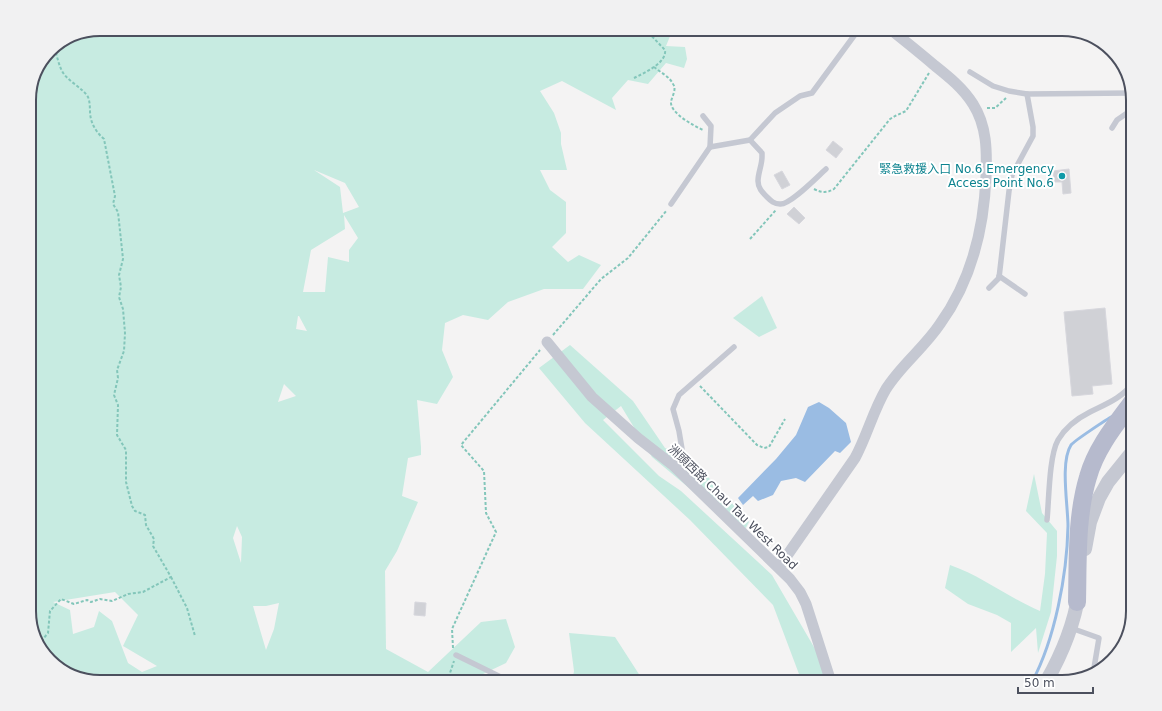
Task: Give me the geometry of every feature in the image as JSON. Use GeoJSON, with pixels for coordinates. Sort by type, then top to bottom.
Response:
{"type":"FeatureCollection","features":[{"type":"Feature","properties":{"kind":"main road"},"geometry":{"type":"LineString","coordinates":[[1078,602],[1079,538],[1082,507],[1090,470],[1106,439],[1126,411]]}},
{"type":"Feature","properties":{"kind":"street"},"geometry":{"type":"LineString","coordinates":[[779,567],[855,458],[865,438],[876,408],[887,388],[925,344],[952,306],[967,274],[979,235],[986,184],[986,141],[983,126],[975,108],[958,85],[899,36]]}},
{"type":"Feature","properties":{"kind":"street","name":"洲頭西路 Chau Tau West Road"},"geometry":{"type":"LineString","coordinates":[[547,342],[592,397],[638,438],[674,466],[796,585],[803,598],[829,675]]}},
{"type":"Feature","properties":{"kind":"street"},"geometry":{"type":"LineString","coordinates":[[1050,675],[1071,628],[1078,602],[1092,514],[1103,490],[1126,460]]}},
{"type":"Feature","properties":{"kind":"street"},"geometry":{"type":"LineString","coordinates":[[1119,470],[1126,464]]}},
{"type":"Feature","properties":{"kind":"lane"},"geometry":{"type":"LineString","coordinates":[[710,147],[750,140],[775,112],[800,96],[812,93],[854,36]]}},
{"type":"Feature","properties":{"kind":"lane"},"geometry":{"type":"LineString","coordinates":[[970,72],[993,86],[1009,92],[1027,94],[1126,93]]}},
{"type":"Feature","properties":{"kind":"lane"},"geometry":{"type":"LineString","coordinates":[[989,288],[995,283],[999,276],[1012,175],[1033,136],[1027,94]]}},
{"type":"Feature","properties":{"kind":"lane"},"geometry":{"type":"LineString","coordinates":[[1112,128],[1117,120],[1126,114]]}},
{"type":"Feature","properties":{"kind":"lane"},"geometry":{"type":"LineString","coordinates":[[672,204],[710,147],[712,134],[711,126],[703,116]]}},
{"type":"Feature","properties":{"kind":"lane"},"geometry":{"type":"LineString","coordinates":[[750,140],[762,153],[758,180],[759,186],[772,203],[780,204],[787,202],[808,186],[826,169]]}},
{"type":"Feature","properties":{"kind":"lane"},"geometry":{"type":"LineString","coordinates":[[999,276],[1025,294]]}},
{"type":"Feature","properties":{"kind":"lane"},"geometry":{"type":"LineString","coordinates":[[674,466],[682,449],[673,409],[679,395],[734,347]]}},
{"type":"Feature","properties":{"kind":"lane"},"geometry":{"type":"LineString","coordinates":[[1047,520],[1051,472],[1058,441],[1079,418],[1121,396],[1126,390]]}},
{"type":"Feature","properties":{"kind":"lane"},"geometry":{"type":"LineString","coordinates":[[1071,628],[1099,638],[1094,666]]}},
{"type":"Feature","properties":{"kind":"lane"},"geometry":{"type":"LineString","coordinates":[[456,655],[497,675]]}},
{"type":"Feature","properties":{"kind":"path"},"geometry":{"type":"LineString","coordinates":[[634,78],[654,67],[664,59],[666,55],[665,50],[652,36]]}},
{"type":"Feature","properties":{"kind":"path"},"geometry":{"type":"LineString","coordinates":[[57,53],[62,71],[74,85],[87,96],[91,106],[91,118],[98,134],[104,139],[115,196],[113,204],[118,212],[123,259],[119,275],[121,287],[118,297],[123,309],[125,333],[124,352],[117,370],[118,378],[114,395],[118,405],[117,435],[126,450],[126,482],[132,506],[135,511],[145,515],[146,525],[154,539],[154,546],[187,608],[195,636]]}},
{"type":"Feature","properties":{"kind":"path"},"geometry":{"type":"LineString","coordinates":[[808,186],[820,192],[828,193],[834,189],[890,119],[906,111],[934,65]]}},
{"type":"Feature","properties":{"kind":"path"},"geometry":{"type":"LineString","coordinates":[[654,67],[673,83],[675,88],[671,103],[674,111],[698,128],[712,134]]}},
{"type":"Feature","properties":{"kind":"path"},"geometry":{"type":"LineString","coordinates":[[975,108],[995,108],[1005,98],[1017,102],[1027,94]]}},
{"type":"Feature","properties":{"kind":"path"},"geometry":{"type":"LineString","coordinates":[[449,675],[456,655],[453,648],[452,628],[496,532],[486,513],[484,471],[461,444],[601,279],[628,258],[672,204]]}},
{"type":"Feature","properties":{"kind":"path"},"geometry":{"type":"LineString","coordinates":[[750,239],[780,204]]}},
{"type":"Feature","properties":{"kind":"path"},"geometry":{"type":"LineString","coordinates":[[695,381],[757,445],[764,448],[769,447],[784,419]]}},
{"type":"Feature","properties":{"kind":"path"},"geometry":{"type":"LineString","coordinates":[[43,639],[48,633],[50,611],[61,599],[74,604],[87,600],[91,602],[100,599],[112,601],[128,594],[142,592],[171,577]]}},
{"type":"Feature","properties":{"kind":"green space"},"geometry":{"type":"Polygon","coordinates":[[[100,36],[670,36],[666,46],[685,47],[687,59],[684,68],[666,63],[648,84],[628,80],[612,98],[616,110],[562,81],[540,91],[554,113],[561,133],[561,144],[567,170],[540,170],[550,190],[566,202],[566,233],[552,247],[568,262],[579,255],[601,265],[583,289],[544,289],[508,302],[488,320],[463,315],[445,323],[442,350],[453,377],[437,404],[417,400],[421,455],[408,458],[402,496],[418,502],[397,551],[385,571],[386,649],[428,672],[481,622],[506,619],[515,647],[506,663],[483,674],[485,675],[100,675],[83,673],[75,670],[61,662],[49,650],[38,628],[36,615],[36,96],[38,83],[49,61],[68,45],[79,39],[100,36]],[[314,170],[340,187],[343,213],[359,207],[345,183],[314,170]],[[344,215],[345,229],[311,250],[303,292],[325,292],[328,257],[349,262],[349,250],[358,238],[344,215]],[[298,316],[296,329],[307,331],[299,316],[298,316]],[[284,384],[278,402],[296,396],[284,384]],[[237,526],[233,538],[241,563],[242,537],[237,526]],[[115,592],[53,602],[70,610],[73,634],[94,627],[99,611],[112,621],[128,663],[142,672],[157,666],[123,646],[138,615],[115,592]],[[279,603],[266,606],[253,606],[266,650],[274,629],[279,603]]]}},
{"type":"Feature","properties":{"kind":"green space"},"geometry":{"type":"Polygon","coordinates":[[[762,296],[777,328],[759,337],[733,318],[762,296]]]}},
{"type":"Feature","properties":{"kind":"green space"},"geometry":{"type":"Polygon","coordinates":[[[570,345],[633,401],[665,448],[688,455],[749,522],[743,533],[652,457],[621,406],[603,420],[659,476],[681,491],[772,575],[825,666],[827,675],[799,675],[773,605],[690,520],[585,423],[539,368],[570,345]]]}},
{"type":"Feature","properties":{"kind":"green space"},"geometry":{"type":"Polygon","coordinates":[[[1034,474],[1042,513],[1057,531],[1057,556],[1051,612],[1038,653],[1036,628],[1011,652],[1011,623],[997,615],[968,604],[945,588],[950,565],[973,575],[1040,611],[1045,574],[1047,533],[1026,511],[1034,474]]]}},
{"type":"Feature","properties":{"kind":"green space"},"geometry":{"type":"Polygon","coordinates":[[[569,633],[615,637],[639,675],[573,675],[569,633]]]}},
{"type":"Feature","properties":{"kind":"water"},"geometry":{"type":"Polygon","coordinates":[[[819,402],[829,408],[846,423],[851,442],[840,453],[835,451],[805,482],[796,478],[781,481],[773,495],[758,501],[753,496],[743,505],[738,498],[776,459],[796,435],[808,407],[819,402]]]}},
{"type":"Feature","properties":{"kind":"building"},"geometry":{"type":"Polygon","coordinates":[[[833,141],[843,149],[836,158],[826,150],[833,141]]]}},
{"type":"Feature","properties":{"kind":"building","name":"緊急救援入口 No.6 Emergency Access Point No.6"},"geometry":{"type":"Polygon","coordinates":[[[1069,169],[1071,193],[1063,194],[1062,182],[1054,182],[1053,171],[1069,169]]]}},
{"type":"Feature","properties":{"kind":"building"},"geometry":{"type":"Polygon","coordinates":[[[782,171],[790,185],[782,189],[774,175],[782,171]]]}},
{"type":"Feature","properties":{"kind":"building"},"geometry":{"type":"Polygon","coordinates":[[[794,207],[805,218],[799,224],[787,214],[794,207]]]}},
{"type":"Feature","properties":{"kind":"building"},"geometry":{"type":"Polygon","coordinates":[[[1105,308],[1112,384],[1092,386],[1093,394],[1072,396],[1064,312],[1105,308]]]}},
{"type":"Feature","properties":{"kind":"building"},"geometry":{"type":"Polygon","coordinates":[[[415,602],[426,603],[425,616],[414,615],[415,602]]]}},
{"type":"Feature","properties":{"kind":"waterway"},"geometry":{"type":"LineString","coordinates":[[1035,675],[1053,627],[1062,586],[1068,526],[1065,484],[1068,453],[1073,443],[1113,416]]}},
{"type":"Feature","properties":{"kind":"place","name":"緊急救援入口 No.6 Emergency Access Point No.6"},"geometry":{"type":"Point","coordinates":[1062,176]}}]}
